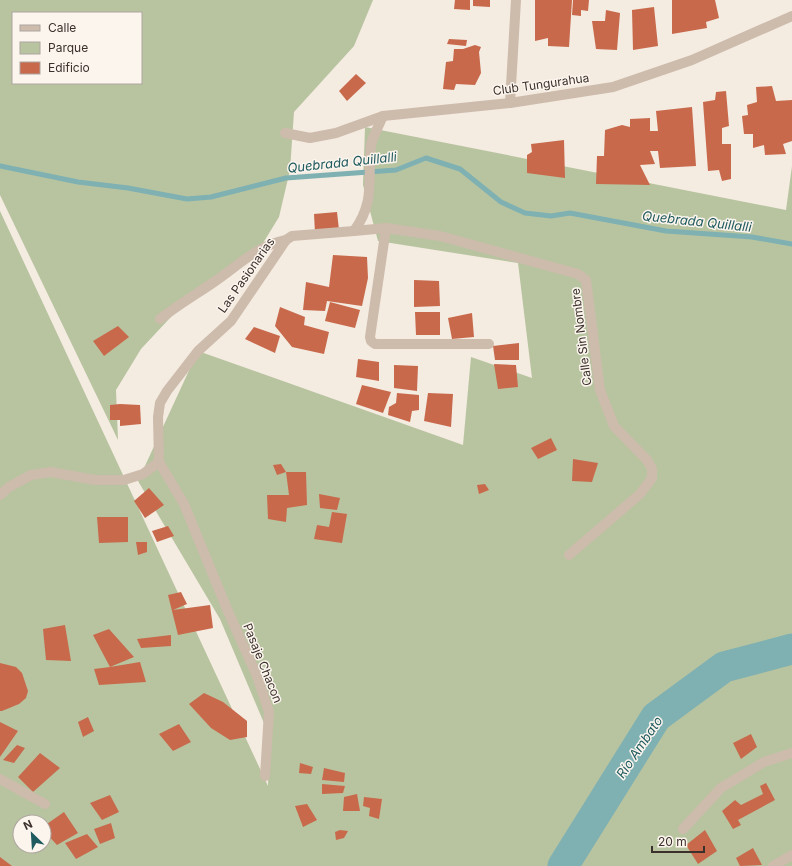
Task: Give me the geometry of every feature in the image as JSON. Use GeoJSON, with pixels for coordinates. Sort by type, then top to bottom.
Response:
{"type":"FeatureCollection","features":[{"type":"Feature","properties":{"kind":"street"},"geometry":{"type":"LineString","coordinates":[[510,103],[516,0]]}},
{"type":"Feature","properties":{"kind":"street","name":"Club Tungurahua"},"geometry":{"type":"LineString","coordinates":[[285,133],[310,138],[336,133],[383,116],[510,103],[613,87],[692,60],[792,16]]}},
{"type":"Feature","properties":{"kind":"street"},"geometry":{"type":"LineString","coordinates":[[354,231],[363,218],[369,196],[371,144],[383,116]]}},
{"type":"Feature","properties":{"kind":"street"},"geometry":{"type":"LineString","coordinates":[[386,228],[370,337],[371,341],[375,344],[489,344]]}},
{"type":"Feature","properties":{"kind":"street","name":"Calle Sin Nombre"},"geometry":{"type":"LineString","coordinates":[[354,231],[386,228],[440,236],[578,274],[586,280],[600,390],[614,426],[647,460],[652,470],[652,478],[640,494],[568,555]]}},
{"type":"Feature","properties":{"kind":"street","name":"Las Pasionarias"},"geometry":{"type":"LineString","coordinates":[[227,609],[184,504],[159,462],[158,417],[160,403],[198,351],[230,321],[286,240],[292,236],[354,231]]}},
{"type":"Feature","properties":{"kind":"street"},"geometry":{"type":"LineString","coordinates":[[160,319],[181,302],[214,282],[253,253],[271,243],[286,240]]}},
{"type":"Feature","properties":{"kind":"street"},"geometry":{"type":"LineString","coordinates":[[0,494],[8,487],[31,475],[51,472],[94,480],[124,480],[142,474],[159,462]]}},
{"type":"Feature","properties":{"kind":"street","name":"Pasaje Chacon"},"geometry":{"type":"LineString","coordinates":[[227,609],[257,676],[269,712],[265,776]]}},
{"type":"Feature","properties":{"kind":"street"},"geometry":{"type":"LineString","coordinates":[[683,829],[721,788],[764,762],[792,753]]}},
{"type":"Feature","properties":{"kind":"street"},"geometry":{"type":"LineString","coordinates":[[0,779],[45,804]]}},
{"type":"Feature","properties":{"kind":"street"},"geometry":{"type":"LineString","coordinates":[[773,866],[792,855]]}},
{"type":"Feature","properties":{"kind":"green space"},"geometry":{"type":"Polygon","coordinates":[[[0,0],[373,0],[354,46],[294,112],[290,170],[279,217],[260,248],[183,304],[141,349],[116,390],[118,440],[0,195],[0,0]]]}},
{"type":"Feature","properties":{"kind":"green space"},"geometry":{"type":"Polygon","coordinates":[[[365,127],[786,210],[792,166],[792,866],[0,866],[0,211],[268,786],[269,735],[220,619],[138,481],[198,351],[463,445],[471,357],[532,378],[518,263],[378,241],[363,185],[365,127]]]}},
{"type":"Feature","properties":{"kind":"building"},"geometry":{"type":"Polygon","coordinates":[[[455,0],[470,0],[470,10],[454,9],[455,0]]]}},
{"type":"Feature","properties":{"kind":"building"},"geometry":{"type":"Polygon","coordinates":[[[473,0],[490,0],[490,7],[473,6],[473,0]]]}},
{"type":"Feature","properties":{"kind":"building"},"geometry":{"type":"Polygon","coordinates":[[[535,0],[572,0],[569,47],[548,46],[548,38],[535,41],[535,0]]]}},
{"type":"Feature","properties":{"kind":"building"},"geometry":{"type":"Polygon","coordinates":[[[573,0],[589,0],[588,11],[581,10],[581,16],[572,15],[573,0]]]}},
{"type":"Feature","properties":{"kind":"building"},"geometry":{"type":"Polygon","coordinates":[[[672,0],[715,0],[719,18],[706,22],[707,28],[672,34],[672,0]]]}},
{"type":"Feature","properties":{"kind":"building"},"geometry":{"type":"Polygon","coordinates":[[[654,7],[658,46],[633,50],[632,10],[654,7]]]}},
{"type":"Feature","properties":{"kind":"building"},"geometry":{"type":"Polygon","coordinates":[[[606,10],[620,13],[617,50],[596,49],[592,21],[605,21],[606,10]]]}},
{"type":"Feature","properties":{"kind":"building"},"geometry":{"type":"Polygon","coordinates":[[[449,39],[467,40],[466,46],[447,44],[449,39]]]}},
{"type":"Feature","properties":{"kind":"building"},"geometry":{"type":"Polygon","coordinates":[[[475,45],[481,47],[479,52],[481,73],[475,85],[456,84],[454,90],[443,89],[446,62],[453,61],[454,49],[463,49],[475,45]]]}},
{"type":"Feature","properties":{"kind":"building"},"geometry":{"type":"Polygon","coordinates":[[[356,74],[366,83],[347,101],[339,91],[356,74]]]}},
{"type":"Feature","properties":{"kind":"building"},"geometry":{"type":"Polygon","coordinates":[[[772,86],[776,101],[792,100],[792,141],[783,144],[786,154],[765,155],[764,145],[753,148],[753,134],[744,134],[742,116],[748,115],[747,105],[757,102],[756,87],[772,86]]]}},
{"type":"Feature","properties":{"kind":"building"},"geometry":{"type":"Polygon","coordinates":[[[726,91],[729,126],[722,128],[722,144],[731,144],[731,179],[722,181],[719,170],[708,171],[703,102],[715,100],[716,92],[726,91]]]}},
{"type":"Feature","properties":{"kind":"building"},"geometry":{"type":"Polygon","coordinates":[[[692,107],[696,166],[660,168],[658,151],[650,151],[655,164],[640,165],[650,185],[596,184],[597,156],[604,156],[605,130],[622,125],[630,127],[630,119],[650,118],[650,131],[658,131],[656,111],[692,107]]]}},
{"type":"Feature","properties":{"kind":"building"},"geometry":{"type":"Polygon","coordinates":[[[564,140],[565,178],[527,173],[527,155],[532,152],[531,144],[564,140]]]}},
{"type":"Feature","properties":{"kind":"building"},"geometry":{"type":"Polygon","coordinates":[[[337,212],[339,230],[315,233],[314,214],[337,212]]]}},
{"type":"Feature","properties":{"kind":"building"},"geometry":{"type":"Polygon","coordinates":[[[333,255],[367,257],[368,278],[362,306],[327,301],[325,311],[303,310],[306,282],[329,287],[333,255]]]}},
{"type":"Feature","properties":{"kind":"building"},"geometry":{"type":"Polygon","coordinates":[[[414,280],[439,281],[440,306],[414,307],[414,280]]]}},
{"type":"Feature","properties":{"kind":"building"},"geometry":{"type":"Polygon","coordinates":[[[330,302],[360,310],[355,328],[325,321],[330,302]]]}},
{"type":"Feature","properties":{"kind":"building"},"geometry":{"type":"Polygon","coordinates":[[[280,307],[305,317],[304,325],[329,332],[324,354],[292,347],[275,326],[280,307]]]}},
{"type":"Feature","properties":{"kind":"building"},"geometry":{"type":"Polygon","coordinates":[[[415,312],[440,312],[440,335],[416,335],[415,312]]]}},
{"type":"Feature","properties":{"kind":"building"},"geometry":{"type":"Polygon","coordinates":[[[472,313],[474,337],[452,339],[448,318],[472,313]]]}},
{"type":"Feature","properties":{"kind":"building"},"geometry":{"type":"Polygon","coordinates":[[[118,326],[129,337],[104,356],[93,341],[118,326]]]}},
{"type":"Feature","properties":{"kind":"building"},"geometry":{"type":"Polygon","coordinates":[[[254,327],[280,336],[275,353],[245,339],[254,327]]]}},
{"type":"Feature","properties":{"kind":"building"},"geometry":{"type":"Polygon","coordinates":[[[519,343],[519,360],[495,360],[493,346],[519,343]]]}},
{"type":"Feature","properties":{"kind":"building"},"geometry":{"type":"Polygon","coordinates":[[[358,359],[379,362],[379,381],[356,377],[358,359]]]}},
{"type":"Feature","properties":{"kind":"building"},"geometry":{"type":"Polygon","coordinates":[[[494,364],[516,365],[518,387],[498,389],[494,364]]]}},
{"type":"Feature","properties":{"kind":"building"},"geometry":{"type":"Polygon","coordinates":[[[394,365],[418,366],[417,391],[394,388],[394,365]]]}},
{"type":"Feature","properties":{"kind":"building"},"geometry":{"type":"Polygon","coordinates":[[[362,385],[391,392],[383,413],[356,404],[362,385]]]}},
{"type":"Feature","properties":{"kind":"building"},"geometry":{"type":"Polygon","coordinates":[[[397,393],[419,395],[419,410],[412,411],[410,422],[388,415],[389,407],[396,403],[397,393]]]}},
{"type":"Feature","properties":{"kind":"building"},"geometry":{"type":"Polygon","coordinates":[[[428,393],[453,394],[451,427],[424,421],[428,393]]]}},
{"type":"Feature","properties":{"kind":"building"},"geometry":{"type":"Polygon","coordinates":[[[110,405],[140,405],[141,424],[120,426],[120,420],[110,420],[110,405]]]}},
{"type":"Feature","properties":{"kind":"building"},"geometry":{"type":"Polygon","coordinates":[[[551,438],[557,450],[538,459],[531,448],[551,438]]]}},
{"type":"Feature","properties":{"kind":"building"},"geometry":{"type":"Polygon","coordinates":[[[573,459],[598,463],[592,482],[572,481],[573,459]]]}},
{"type":"Feature","properties":{"kind":"building"},"geometry":{"type":"Polygon","coordinates":[[[281,464],[286,472],[277,475],[273,465],[281,464]]]}},
{"type":"Feature","properties":{"kind":"building"},"geometry":{"type":"Polygon","coordinates":[[[286,472],[306,472],[307,505],[287,508],[286,522],[268,519],[267,495],[289,495],[286,472]]]}},
{"type":"Feature","properties":{"kind":"building"},"geometry":{"type":"Polygon","coordinates":[[[485,484],[489,490],[479,494],[477,485],[485,484]]]}},
{"type":"Feature","properties":{"kind":"building"},"geometry":{"type":"Polygon","coordinates":[[[149,488],[164,505],[145,518],[134,501],[149,488]]]}},
{"type":"Feature","properties":{"kind":"building"},"geometry":{"type":"Polygon","coordinates":[[[319,494],[340,498],[337,510],[320,508],[319,494]]]}},
{"type":"Feature","properties":{"kind":"building"},"geometry":{"type":"Polygon","coordinates":[[[332,512],[347,514],[342,543],[314,539],[317,525],[329,527],[332,512]]]}},
{"type":"Feature","properties":{"kind":"building"},"geometry":{"type":"Polygon","coordinates":[[[97,517],[128,517],[128,542],[99,543],[97,517]]]}},
{"type":"Feature","properties":{"kind":"building"},"geometry":{"type":"Polygon","coordinates":[[[168,526],[174,536],[157,542],[152,531],[168,526]]]}},
{"type":"Feature","properties":{"kind":"building"},"geometry":{"type":"Polygon","coordinates":[[[136,542],[147,542],[147,552],[138,555],[136,542]]]}},
{"type":"Feature","properties":{"kind":"building"},"geometry":{"type":"Polygon","coordinates":[[[181,592],[187,604],[173,610],[210,605],[213,628],[178,635],[168,595],[181,592]]]}},
{"type":"Feature","properties":{"kind":"building"},"geometry":{"type":"Polygon","coordinates":[[[65,625],[71,661],[46,660],[43,629],[65,625]]]}},
{"type":"Feature","properties":{"kind":"building"},"geometry":{"type":"Polygon","coordinates":[[[109,629],[134,657],[110,667],[93,635],[109,629]]]}},
{"type":"Feature","properties":{"kind":"building"},"geometry":{"type":"Polygon","coordinates":[[[171,635],[171,646],[141,648],[137,639],[171,635]]]}},
{"type":"Feature","properties":{"kind":"building"},"geometry":{"type":"Polygon","coordinates":[[[140,662],[146,682],[99,685],[94,669],[140,662]]]}},
{"type":"Feature","properties":{"kind":"building"},"geometry":{"type":"Polygon","coordinates":[[[0,663],[16,667],[22,673],[28,691],[26,698],[19,704],[2,711],[0,711],[0,663]]]}},
{"type":"Feature","properties":{"kind":"building"},"geometry":{"type":"Polygon","coordinates":[[[204,693],[223,702],[247,721],[247,737],[230,740],[211,728],[189,704],[204,693]]]}},
{"type":"Feature","properties":{"kind":"building"},"geometry":{"type":"Polygon","coordinates":[[[88,717],[94,731],[83,737],[78,722],[88,717]]]}},
{"type":"Feature","properties":{"kind":"building"},"geometry":{"type":"Polygon","coordinates":[[[0,722],[18,731],[0,757],[0,722]]]}},
{"type":"Feature","properties":{"kind":"building"},"geometry":{"type":"Polygon","coordinates":[[[179,724],[191,742],[173,751],[159,734],[179,724]]]}},
{"type":"Feature","properties":{"kind":"building"},"geometry":{"type":"Polygon","coordinates":[[[751,734],[757,747],[741,759],[733,743],[751,734]]]}},
{"type":"Feature","properties":{"kind":"building"},"geometry":{"type":"Polygon","coordinates":[[[17,745],[25,748],[14,763],[3,760],[17,745]]]}},
{"type":"Feature","properties":{"kind":"building"},"geometry":{"type":"Polygon","coordinates":[[[40,753],[60,768],[33,792],[18,777],[40,753]]]}},
{"type":"Feature","properties":{"kind":"building"},"geometry":{"type":"Polygon","coordinates":[[[300,763],[313,767],[311,774],[299,773],[300,763]]]}},
{"type":"Feature","properties":{"kind":"building"},"geometry":{"type":"Polygon","coordinates":[[[324,768],[345,773],[344,782],[322,780],[324,768]]]}},
{"type":"Feature","properties":{"kind":"building"},"geometry":{"type":"Polygon","coordinates":[[[766,783],[775,800],[738,820],[741,825],[733,829],[722,811],[735,800],[741,805],[763,794],[760,786],[766,783]]]}},
{"type":"Feature","properties":{"kind":"building"},"geometry":{"type":"Polygon","coordinates":[[[322,784],[345,786],[343,793],[322,794],[322,784]]]}},
{"type":"Feature","properties":{"kind":"building"},"geometry":{"type":"Polygon","coordinates":[[[357,794],[360,811],[343,811],[344,797],[357,794]]]}},
{"type":"Feature","properties":{"kind":"building"},"geometry":{"type":"Polygon","coordinates":[[[110,795],[119,812],[102,820],[90,803],[110,795]]]}},
{"type":"Feature","properties":{"kind":"building"},"geometry":{"type":"Polygon","coordinates":[[[364,797],[382,799],[379,819],[369,816],[370,808],[363,806],[364,797]]]}},
{"type":"Feature","properties":{"kind":"building"},"geometry":{"type":"Polygon","coordinates":[[[307,804],[317,820],[303,827],[295,806],[307,804]]]}},
{"type":"Feature","properties":{"kind":"building"},"geometry":{"type":"Polygon","coordinates":[[[64,812],[78,833],[57,845],[52,840],[52,820],[64,812]]]}},
{"type":"Feature","properties":{"kind":"building"},"geometry":{"type":"Polygon","coordinates":[[[111,823],[115,838],[100,844],[94,829],[111,823]]]}},
{"type":"Feature","properties":{"kind":"building"},"geometry":{"type":"Polygon","coordinates":[[[340,830],[348,831],[344,838],[336,840],[335,832],[340,830]]]}},
{"type":"Feature","properties":{"kind":"building"},"geometry":{"type":"Polygon","coordinates":[[[705,830],[717,851],[698,864],[686,845],[705,830]]]}},
{"type":"Feature","properties":{"kind":"building"},"geometry":{"type":"Polygon","coordinates":[[[87,834],[98,847],[76,859],[65,843],[87,834]]]}},
{"type":"Feature","properties":{"kind":"building"},"geometry":{"type":"Polygon","coordinates":[[[753,848],[762,865],[740,866],[736,858],[753,848]]]}},
{"type":"Feature","properties":{"kind":"building"},"geometry":{"type":"Polygon","coordinates":[[[0,857],[12,866],[0,866],[0,857]]]}},
{"type":"Feature","properties":{"kind":"waterway","name":"Quebrada Quillalli"},"geometry":{"type":"LineString","coordinates":[[0,166],[78,182],[128,188],[187,199],[211,197],[286,178],[396,170],[426,158],[460,169],[501,202],[525,213],[551,216],[570,213],[666,231],[752,237],[792,244]]}},
{"type":"Feature","properties":{"kind":"waterway","name":"Río Ambato"},"geometry":{"type":"LineString","coordinates":[[563,866],[656,717],[724,667],[792,649]]}}]}
